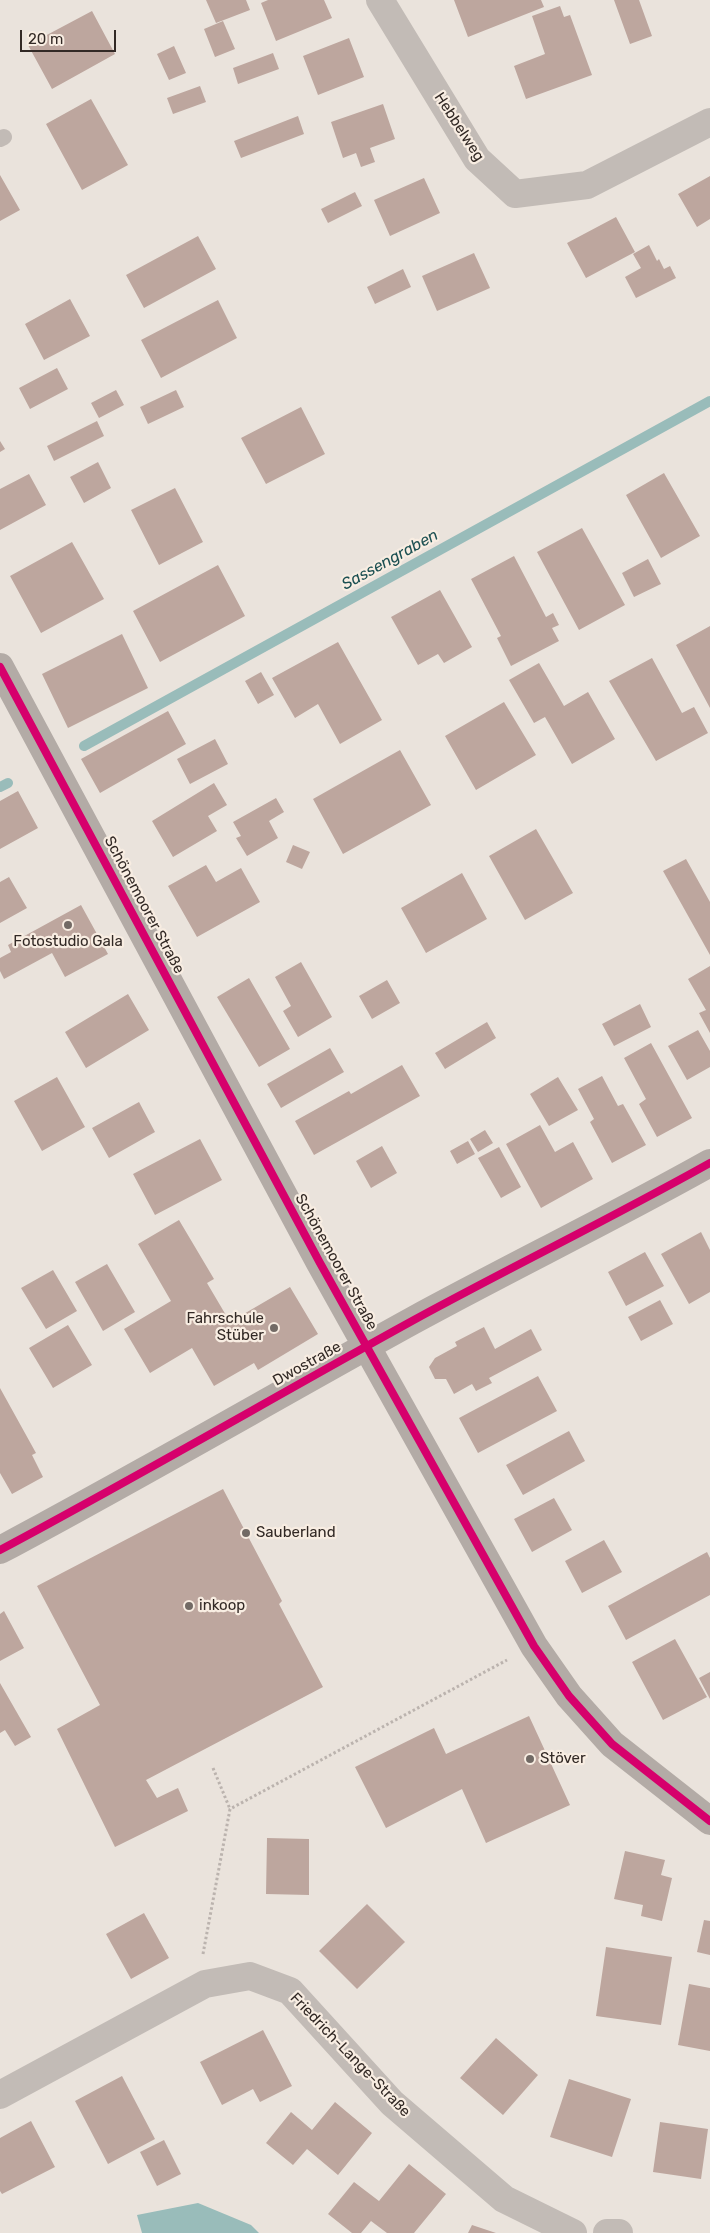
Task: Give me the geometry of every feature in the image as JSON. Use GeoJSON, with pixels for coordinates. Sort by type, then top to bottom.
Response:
{"type":"FeatureCollection","features":[{"type":"Feature","properties":{"kind":"street","name":"Hebbelweg"},"geometry":{"type":"LineString","coordinates":[[380,0],[477,159],[515,194],[588,185],[710,122]]}},
{"type":"Feature","properties":{"kind":"street","name":"Schönemoorer Straße"},"geometry":{"type":"LineString","coordinates":[[0,667],[225,1088],[534,1646],[569,1696],[612,1744],[710,1821]]}},
{"type":"Feature","properties":{"kind":"street","name":"Dwostraße"},"geometry":{"type":"LineString","coordinates":[[0,1550],[367,1346],[710,1163]]}},
{"type":"Feature","properties":{"kind":"street","name":"Friedrich-Lange-Straße"},"geometry":{"type":"LineString","coordinates":[[0,2094],[206,1984],[250,1976],[290,1991],[392,2103],[504,2199],[573,2233]]}},
{"type":"Feature","properties":{"kind":"street"},"geometry":{"type":"LineString","coordinates":[[607,2233],[619,2233]]}},
{"type":"Feature","properties":{"kind":"path"},"geometry":{"type":"LineString","coordinates":[[230,1809],[534,1646]]}},
{"type":"Feature","properties":{"kind":"path"},"geometry":{"type":"LineString","coordinates":[[197,1990],[230,1809],[213,1768]]}},
{"type":"Feature","properties":{"kind":"water"},"geometry":{"type":"Polygon","coordinates":[[[198,2203],[251,2225],[259,2233],[142,2233],[137,2215],[198,2203]]]}},
{"type":"Feature","properties":{"kind":"building"},"geometry":{"type":"Polygon","coordinates":[[[206,0],[246,0],[250,10],[216,23],[206,0]]]}},
{"type":"Feature","properties":{"kind":"building"},"geometry":{"type":"Polygon","coordinates":[[[268,0],[324,0],[332,18],[276,41],[261,3],[268,0]]]}},
{"type":"Feature","properties":{"kind":"building"},"geometry":{"type":"Polygon","coordinates":[[[454,0],[541,0],[544,7],[468,37],[454,0]]]}},
{"type":"Feature","properties":{"kind":"building"},"geometry":{"type":"Polygon","coordinates":[[[614,0],[639,0],[652,36],[630,44],[614,0]]]}},
{"type":"Feature","properties":{"kind":"building"},"geometry":{"type":"Polygon","coordinates":[[[560,6],[564,17],[570,15],[592,75],[526,99],[514,66],[545,54],[532,16],[560,6]]]}},
{"type":"Feature","properties":{"kind":"building"},"geometry":{"type":"Polygon","coordinates":[[[92,11],[115,54],[52,89],[28,45],[92,11]]]}},
{"type":"Feature","properties":{"kind":"building"},"geometry":{"type":"Polygon","coordinates":[[[223,21],[235,49],[215,57],[204,29],[223,21]]]}},
{"type":"Feature","properties":{"kind":"building"},"geometry":{"type":"Polygon","coordinates":[[[349,38],[364,77],[318,95],[303,56],[349,38]]]}},
{"type":"Feature","properties":{"kind":"building"},"geometry":{"type":"Polygon","coordinates":[[[174,46],[186,73],[169,80],[157,54],[174,46]]]}},
{"type":"Feature","properties":{"kind":"building"},"geometry":{"type":"Polygon","coordinates":[[[273,53],[279,69],[238,84],[233,68],[273,53]]]}},
{"type":"Feature","properties":{"kind":"building"},"geometry":{"type":"Polygon","coordinates":[[[200,86],[206,102],[173,114],[167,98],[200,86]]]}},
{"type":"Feature","properties":{"kind":"building"},"geometry":{"type":"Polygon","coordinates":[[[91,99],[128,165],[82,190],[46,124],[91,99]]]}},
{"type":"Feature","properties":{"kind":"building"},"geometry":{"type":"Polygon","coordinates":[[[383,104],[395,139],[370,148],[375,162],[361,167],[356,153],[343,158],[331,122],[383,104]]]}},
{"type":"Feature","properties":{"kind":"building"},"geometry":{"type":"Polygon","coordinates":[[[298,116],[304,134],[241,158],[234,141],[298,116]]]}},
{"type":"Feature","properties":{"kind":"building"},"geometry":{"type":"Polygon","coordinates":[[[0,175],[20,210],[0,221],[0,175]]]}},
{"type":"Feature","properties":{"kind":"building"},"geometry":{"type":"Polygon","coordinates":[[[710,176],[710,219],[697,227],[678,194],[710,176]]]}},
{"type":"Feature","properties":{"kind":"building"},"geometry":{"type":"Polygon","coordinates":[[[424,178],[440,213],[390,236],[374,200],[424,178]]]}},
{"type":"Feature","properties":{"kind":"building"},"geometry":{"type":"Polygon","coordinates":[[[355,192],[362,206],[328,223],[321,209],[355,192]]]}},
{"type":"Feature","properties":{"kind":"building"},"geometry":{"type":"Polygon","coordinates":[[[616,217],[635,252],[586,278],[567,243],[616,217]]]}},
{"type":"Feature","properties":{"kind":"building"},"geometry":{"type":"Polygon","coordinates":[[[198,236],[216,269],[144,308],[126,275],[198,236]]]}},
{"type":"Feature","properties":{"kind":"building"},"geometry":{"type":"Polygon","coordinates":[[[649,245],[657,261],[659,259],[664,269],[670,266],[676,278],[636,298],[625,277],[641,268],[633,254],[649,245]]]}},
{"type":"Feature","properties":{"kind":"building"},"geometry":{"type":"Polygon","coordinates":[[[474,253],[490,288],[437,311],[422,276],[474,253]]]}},
{"type":"Feature","properties":{"kind":"building"},"geometry":{"type":"Polygon","coordinates":[[[403,269],[411,287],[375,304],[367,287],[403,269]]]}},
{"type":"Feature","properties":{"kind":"building"},"geometry":{"type":"Polygon","coordinates":[[[70,299],[90,336],[44,360],[25,324],[70,299]]]}},
{"type":"Feature","properties":{"kind":"building"},"geometry":{"type":"Polygon","coordinates":[[[218,300],[237,338],[161,378],[141,340],[218,300]]]}},
{"type":"Feature","properties":{"kind":"building"},"geometry":{"type":"Polygon","coordinates":[[[57,368],[68,389],[30,409],[19,388],[57,368]]]}},
{"type":"Feature","properties":{"kind":"building"},"geometry":{"type":"Polygon","coordinates":[[[116,390],[124,405],[99,418],[91,403],[116,390]]]}},
{"type":"Feature","properties":{"kind":"building"},"geometry":{"type":"Polygon","coordinates":[[[176,390],[184,407],[148,424],[140,407],[176,390]]]}},
{"type":"Feature","properties":{"kind":"building"},"geometry":{"type":"Polygon","coordinates":[[[301,407],[325,454],[266,484],[241,438],[301,407]]]}},
{"type":"Feature","properties":{"kind":"building"},"geometry":{"type":"Polygon","coordinates":[[[97,421],[104,436],[54,461],[47,446],[97,421]]]}},
{"type":"Feature","properties":{"kind":"building"},"geometry":{"type":"Polygon","coordinates":[[[0,441],[5,449],[0,452],[0,441]]]}},
{"type":"Feature","properties":{"kind":"building"},"geometry":{"type":"Polygon","coordinates":[[[98,462],[111,488],[84,503],[70,477],[98,462]]]}},
{"type":"Feature","properties":{"kind":"building"},"geometry":{"type":"Polygon","coordinates":[[[664,473],[700,536],[661,558],[626,495],[664,473]]]}},
{"type":"Feature","properties":{"kind":"building"},"geometry":{"type":"Polygon","coordinates":[[[29,474],[46,505],[0,530],[0,489],[29,474]]]}},
{"type":"Feature","properties":{"kind":"building"},"geometry":{"type":"Polygon","coordinates":[[[175,488],[203,542],[159,565],[131,510],[175,488]]]}},
{"type":"Feature","properties":{"kind":"building"},"geometry":{"type":"Polygon","coordinates":[[[582,528],[625,605],[579,630],[537,552],[582,528]]]}},
{"type":"Feature","properties":{"kind":"building"},"geometry":{"type":"Polygon","coordinates":[[[72,542],[104,599],[41,633],[10,576],[72,542]]]}},
{"type":"Feature","properties":{"kind":"building"},"geometry":{"type":"Polygon","coordinates":[[[514,556],[546,617],[553,613],[559,625],[552,628],[559,641],[511,666],[497,638],[501,636],[471,579],[514,556]]]}},
{"type":"Feature","properties":{"kind":"building"},"geometry":{"type":"Polygon","coordinates":[[[648,559],[661,584],[634,597],[622,573],[648,559]]]}},
{"type":"Feature","properties":{"kind":"building"},"geometry":{"type":"Polygon","coordinates":[[[218,565],[245,616],[160,662],[133,611],[218,565]]]}},
{"type":"Feature","properties":{"kind":"building"},"geometry":{"type":"Polygon","coordinates":[[[440,590],[472,647],[444,663],[438,654],[418,665],[391,617],[440,590]]]}},
{"type":"Feature","properties":{"kind":"building"},"geometry":{"type":"Polygon","coordinates":[[[710,626],[710,708],[676,645],[710,626]]]}},
{"type":"Feature","properties":{"kind":"building"},"geometry":{"type":"Polygon","coordinates":[[[122,634],[148,688],[68,728],[42,674],[122,634]]]}},
{"type":"Feature","properties":{"kind":"building"},"geometry":{"type":"Polygon","coordinates":[[[338,642],[382,720],[340,744],[318,704],[295,718],[272,678],[338,642]]]}},
{"type":"Feature","properties":{"kind":"building"},"geometry":{"type":"Polygon","coordinates":[[[652,658],[682,713],[694,707],[708,733],[656,761],[609,681],[652,658]]]}},
{"type":"Feature","properties":{"kind":"building"},"geometry":{"type":"Polygon","coordinates":[[[539,663],[564,706],[588,692],[615,739],[572,764],[545,717],[534,723],[509,680],[539,663]]]}},
{"type":"Feature","properties":{"kind":"building"},"geometry":{"type":"Polygon","coordinates":[[[261,672],[274,695],[258,704],[245,681],[261,672]]]}},
{"type":"Feature","properties":{"kind":"building"},"geometry":{"type":"Polygon","coordinates":[[[504,702],[536,755],[476,790],[445,736],[504,702]]]}},
{"type":"Feature","properties":{"kind":"building"},"geometry":{"type":"Polygon","coordinates":[[[168,711],[186,744],[100,793],[81,759],[168,711]]]}},
{"type":"Feature","properties":{"kind":"building"},"geometry":{"type":"Polygon","coordinates":[[[215,739],[228,764],[190,784],[177,759],[215,739]]]}},
{"type":"Feature","properties":{"kind":"building"},"geometry":{"type":"Polygon","coordinates":[[[400,750],[431,805],[343,854],[313,799],[400,750]]]}},
{"type":"Feature","properties":{"kind":"building"},"geometry":{"type":"Polygon","coordinates":[[[214,783],[227,805],[208,816],[217,831],[173,857],[152,821],[214,783]]]}},
{"type":"Feature","properties":{"kind":"building"},"geometry":{"type":"Polygon","coordinates":[[[18,791],[38,828],[0,849],[0,801],[18,791]]]}},
{"type":"Feature","properties":{"kind":"building"},"geometry":{"type":"Polygon","coordinates":[[[276,798],[284,812],[269,821],[278,838],[247,856],[236,838],[241,836],[233,822],[276,798]]]}},
{"type":"Feature","properties":{"kind":"building"},"geometry":{"type":"Polygon","coordinates":[[[536,829],[573,893],[525,920],[489,856],[536,829]]]}},
{"type":"Feature","properties":{"kind":"building"},"geometry":{"type":"Polygon","coordinates":[[[293,845],[310,852],[302,869],[286,862],[293,845]]]}},
{"type":"Feature","properties":{"kind":"building"},"geometry":{"type":"Polygon","coordinates":[[[686,859],[710,902],[710,955],[663,871],[686,859]]]}},
{"type":"Feature","properties":{"kind":"building"},"geometry":{"type":"Polygon","coordinates":[[[206,865],[216,882],[241,868],[260,902],[197,937],[168,886],[206,865]]]}},
{"type":"Feature","properties":{"kind":"building"},"geometry":{"type":"Polygon","coordinates":[[[462,873],[487,919],[426,953],[401,908],[462,873]]]}},
{"type":"Feature","properties":{"kind":"building"},"geometry":{"type":"Polygon","coordinates":[[[9,877],[27,908],[0,923],[0,882],[9,877]]]}},
{"type":"Feature","properties":{"kind":"building","name":"Fotostudio Gala"},"geometry":{"type":"Polygon","coordinates":[[[81,905],[108,954],[65,977],[52,953],[4,979],[0,971],[0,958],[11,952],[8,945],[81,905]]]}},
{"type":"Feature","properties":{"kind":"building"},"geometry":{"type":"Polygon","coordinates":[[[301,962],[332,1017],[298,1037],[283,1011],[291,1006],[275,977],[301,962]]]}},
{"type":"Feature","properties":{"kind":"building"},"geometry":{"type":"Polygon","coordinates":[[[710,966],[710,1033],[699,1013],[706,1010],[688,979],[710,966]]]}},
{"type":"Feature","properties":{"kind":"building"},"geometry":{"type":"Polygon","coordinates":[[[249,978],[290,1049],[259,1067],[217,997],[249,978]]]}},
{"type":"Feature","properties":{"kind":"building"},"geometry":{"type":"Polygon","coordinates":[[[387,980],[400,1003],[372,1019],[359,996],[387,980]]]}},
{"type":"Feature","properties":{"kind":"building"},"geometry":{"type":"Polygon","coordinates":[[[128,994],[149,1030],[86,1068],[65,1032],[128,994]]]}},
{"type":"Feature","properties":{"kind":"building"},"geometry":{"type":"Polygon","coordinates":[[[640,1004],[651,1027],[614,1046],[602,1024],[640,1004]]]}},
{"type":"Feature","properties":{"kind":"building"},"geometry":{"type":"Polygon","coordinates":[[[487,1022],[496,1038],[445,1069],[435,1053],[487,1022]]]}},
{"type":"Feature","properties":{"kind":"building"},"geometry":{"type":"Polygon","coordinates":[[[698,1030],[710,1051],[710,1067],[687,1080],[668,1046],[698,1030]]]}},
{"type":"Feature","properties":{"kind":"building"},"geometry":{"type":"Polygon","coordinates":[[[651,1043],[692,1118],[657,1137],[639,1104],[646,1099],[624,1058],[651,1043]]]}},
{"type":"Feature","properties":{"kind":"building"},"geometry":{"type":"Polygon","coordinates":[[[330,1048],[344,1072],[281,1108],[267,1084],[330,1048]]]}},
{"type":"Feature","properties":{"kind":"building"},"geometry":{"type":"Polygon","coordinates":[[[402,1065],[420,1096],[314,1155],[295,1121],[349,1091],[351,1094],[402,1065]]]}},
{"type":"Feature","properties":{"kind":"building"},"geometry":{"type":"Polygon","coordinates":[[[602,1076],[618,1106],[623,1104],[646,1145],[612,1163],[590,1122],[594,1119],[578,1089],[602,1076]]]}},
{"type":"Feature","properties":{"kind":"building"},"geometry":{"type":"Polygon","coordinates":[[[57,1077],[85,1127],[42,1151],[14,1101],[57,1077]]]}},
{"type":"Feature","properties":{"kind":"building"},"geometry":{"type":"Polygon","coordinates":[[[558,1077],[578,1110],[549,1126],[530,1094],[558,1077]]]}},
{"type":"Feature","properties":{"kind":"building"},"geometry":{"type":"Polygon","coordinates":[[[139,1102],[155,1132],[109,1158],[92,1128],[139,1102]]]}},
{"type":"Feature","properties":{"kind":"building"},"geometry":{"type":"Polygon","coordinates":[[[540,1125],[555,1152],[573,1142],[593,1179],[541,1208],[506,1144],[540,1125]]]}},
{"type":"Feature","properties":{"kind":"building"},"geometry":{"type":"Polygon","coordinates":[[[485,1130],[493,1143],[478,1152],[470,1139],[485,1130]]]}},
{"type":"Feature","properties":{"kind":"building"},"geometry":{"type":"Polygon","coordinates":[[[200,1139],[222,1180],[155,1215],[133,1174],[200,1139]]]}},
{"type":"Feature","properties":{"kind":"building"},"geometry":{"type":"Polygon","coordinates":[[[468,1141],[475,1154],[457,1164],[450,1151],[468,1141]]]}},
{"type":"Feature","properties":{"kind":"building"},"geometry":{"type":"Polygon","coordinates":[[[382,1146],[397,1173],[371,1188],[356,1161],[382,1146]]]}},
{"type":"Feature","properties":{"kind":"building"},"geometry":{"type":"Polygon","coordinates":[[[499,1147],[521,1187],[501,1198],[478,1158],[499,1147]]]}},
{"type":"Feature","properties":{"kind":"building"},"geometry":{"type":"Polygon","coordinates":[[[179,1220],[214,1279],[207,1283],[230,1322],[290,1287],[318,1334],[258,1370],[254,1363],[214,1386],[192,1348],[150,1373],[124,1329],[171,1301],[138,1244],[179,1220]]]}},
{"type":"Feature","properties":{"kind":"building"},"geometry":{"type":"Polygon","coordinates":[[[701,1232],[710,1250],[710,1292],[689,1304],[661,1254],[701,1232]]]}},
{"type":"Feature","properties":{"kind":"building"},"geometry":{"type":"Polygon","coordinates":[[[645,1252],[664,1286],[626,1306],[608,1272],[645,1252]]]}},
{"type":"Feature","properties":{"kind":"building"},"geometry":{"type":"Polygon","coordinates":[[[107,1264],[135,1312],[103,1331],[75,1282],[107,1264]]]}},
{"type":"Feature","properties":{"kind":"building"},"geometry":{"type":"Polygon","coordinates":[[[53,1270],[77,1311],[46,1329],[21,1288],[53,1270]]]}},
{"type":"Feature","properties":{"kind":"building"},"geometry":{"type":"Polygon","coordinates":[[[660,1300],[673,1324],[641,1341],[628,1317],[660,1300]]]}},
{"type":"Feature","properties":{"kind":"building"},"geometry":{"type":"Polygon","coordinates":[[[68,1325],[92,1365],[53,1388],[29,1348],[68,1325]]]}},
{"type":"Feature","properties":{"kind":"building"},"geometry":{"type":"Polygon","coordinates":[[[484,1327],[495,1349],[531,1329],[542,1350],[489,1378],[492,1383],[476,1391],[472,1384],[454,1394],[446,1379],[435,1379],[429,1367],[435,1358],[457,1346],[455,1342],[484,1327]]]}},
{"type":"Feature","properties":{"kind":"building"},"geometry":{"type":"Polygon","coordinates":[[[538,1376],[557,1411],[478,1453],[459,1418],[538,1376]]]}},
{"type":"Feature","properties":{"kind":"building"},"geometry":{"type":"Polygon","coordinates":[[[0,1388],[36,1453],[32,1455],[43,1477],[12,1494],[0,1473],[0,1388]]]}},
{"type":"Feature","properties":{"kind":"building"},"geometry":{"type":"Polygon","coordinates":[[[569,1431],[585,1461],[523,1495],[506,1465],[569,1431]]]}},
{"type":"Feature","properties":{"kind":"building"},"geometry":{"type":"Polygon","coordinates":[[[223,1489],[282,1601],[279,1604],[323,1687],[146,1780],[157,1798],[178,1788],[188,1811],[115,1847],[57,1729],[100,1705],[37,1586],[223,1489]]]}},
{"type":"Feature","properties":{"kind":"building"},"geometry":{"type":"Polygon","coordinates":[[[554,1498],[572,1530],[532,1552],[514,1519],[554,1498]]]}},
{"type":"Feature","properties":{"kind":"building"},"geometry":{"type":"Polygon","coordinates":[[[604,1540],[622,1572],[582,1593],[565,1561],[604,1540]]]}},
{"type":"Feature","properties":{"kind":"building"},"geometry":{"type":"Polygon","coordinates":[[[707,1552],[710,1558],[710,1595],[626,1640],[608,1606],[707,1552]]]}},
{"type":"Feature","properties":{"kind":"building"},"geometry":{"type":"Polygon","coordinates":[[[4,1611],[24,1648],[0,1661],[0,1614],[4,1611]]]}},
{"type":"Feature","properties":{"kind":"building"},"geometry":{"type":"Polygon","coordinates":[[[675,1639],[707,1697],[663,1720],[632,1662],[675,1639]]]}},
{"type":"Feature","properties":{"kind":"building"},"geometry":{"type":"Polygon","coordinates":[[[710,1672],[710,1699],[699,1678],[710,1672]]]}},
{"type":"Feature","properties":{"kind":"building"},"geometry":{"type":"Polygon","coordinates":[[[0,1683],[31,1737],[15,1746],[5,1730],[0,1733],[0,1683]]]}},
{"type":"Feature","properties":{"kind":"building"},"geometry":{"type":"Polygon","coordinates":[[[529,1716],[570,1805],[486,1843],[462,1789],[386,1828],[355,1767],[434,1728],[446,1754],[529,1716]]]}},
{"type":"Feature","properties":{"kind":"building"},"geometry":{"type":"Polygon","coordinates":[[[267,1838],[309,1839],[309,1895],[266,1894],[267,1838]]]}},
{"type":"Feature","properties":{"kind":"building"},"geometry":{"type":"Polygon","coordinates":[[[625,1851],[665,1860],[661,1875],[672,1878],[662,1921],[641,1916],[643,1905],[614,1899],[625,1851]]]}},
{"type":"Feature","properties":{"kind":"building"},"geometry":{"type":"Polygon","coordinates":[[[367,1904],[405,1942],[357,1989],[319,1951],[367,1904]]]}},
{"type":"Feature","properties":{"kind":"building"},"geometry":{"type":"Polygon","coordinates":[[[144,1913],[169,1958],[131,1979],[106,1934],[144,1913]]]}},
{"type":"Feature","properties":{"kind":"building"},"geometry":{"type":"Polygon","coordinates":[[[704,1920],[710,1921],[710,1955],[697,1952],[704,1920]]]}},
{"type":"Feature","properties":{"kind":"building"},"geometry":{"type":"Polygon","coordinates":[[[606,1947],[672,1957],[661,2025],[596,2016],[606,1947]]]}},
{"type":"Feature","properties":{"kind":"building"},"geometry":{"type":"Polygon","coordinates":[[[689,1984],[710,1988],[710,2051],[678,2045],[689,1984]]]}},
{"type":"Feature","properties":{"kind":"building"},"geometry":{"type":"Polygon","coordinates":[[[263,2030],[292,2086],[260,2102],[253,2089],[222,2105],[200,2062],[263,2030]]]}},
{"type":"Feature","properties":{"kind":"building"},"geometry":{"type":"Polygon","coordinates":[[[496,2038],[538,2075],[503,2115],[460,2078],[496,2038]]]}},
{"type":"Feature","properties":{"kind":"building"},"geometry":{"type":"Polygon","coordinates":[[[122,2076],[155,2139],[108,2164],[75,2101],[122,2076]]]}},
{"type":"Feature","properties":{"kind":"building"},"geometry":{"type":"Polygon","coordinates":[[[569,2079],[631,2099],[612,2157],[550,2137],[569,2079]]]}},
{"type":"Feature","properties":{"kind":"building"},"geometry":{"type":"Polygon","coordinates":[[[335,2102],[372,2133],[338,2175],[307,2149],[293,2165],[266,2143],[291,2112],[312,2130],[335,2102]]]}},
{"type":"Feature","properties":{"kind":"building"},"geometry":{"type":"Polygon","coordinates":[[[31,2121],[55,2167],[2,2194],[0,2191],[0,2138],[31,2121]]]}},
{"type":"Feature","properties":{"kind":"building"},"geometry":{"type":"Polygon","coordinates":[[[660,2122],[708,2129],[701,2179],[653,2172],[660,2122]]]}},
{"type":"Feature","properties":{"kind":"building"},"geometry":{"type":"Polygon","coordinates":[[[164,2140],[181,2174],[157,2186],[140,2152],[164,2140]]]}},
{"type":"Feature","properties":{"kind":"building"},"geometry":{"type":"Polygon","coordinates":[[[409,2164],[446,2194],[414,2233],[387,2233],[371,2221],[361,2233],[352,2233],[328,2214],[354,2182],[379,2201],[409,2164]]]}},
{"type":"Feature","properties":{"kind":"building"},"geometry":{"type":"Polygon","coordinates":[[[472,2225],[496,2233],[468,2233],[472,2225]]]}},
{"type":"Feature","properties":{"kind":"waterway","name":"Sassengraben"},"geometry":{"type":"LineString","coordinates":[[84,746],[710,401]]}},
{"type":"Feature","properties":{"kind":"waterway","name":"Sassengraben"},"geometry":{"type":"LineString","coordinates":[[0,787],[8,783]]}},
{"type":"Feature","properties":{"kind":"cycle path"},"geometry":{"type":"LineString","coordinates":[[0,667],[320,1263],[534,1646],[569,1696],[612,1744],[710,1821]]}},
{"type":"Feature","properties":{"kind":"cycle path"},"geometry":{"type":"LineString","coordinates":[[0,1550],[104,1494],[412,1321],[710,1163]]}},
{"type":"Feature","properties":{"kind":"place","name":"Fotostudio Gala"},"geometry":{"type":"Point","coordinates":[68,925]}},
{"type":"Feature","properties":{"kind":"place","name":"Fahrschule Stüber"},"geometry":{"type":"Point","coordinates":[274,1328]}},
{"type":"Feature","properties":{"kind":"place","name":"Sauberland"},"geometry":{"type":"Point","coordinates":[246,1533]}},
{"type":"Feature","properties":{"kind":"place","name":"inkoop"},"geometry":{"type":"Point","coordinates":[189,1606]}},
{"type":"Feature","properties":{"kind":"place","name":"Stöver"},"geometry":{"type":"Point","coordinates":[530,1759]}}]}
